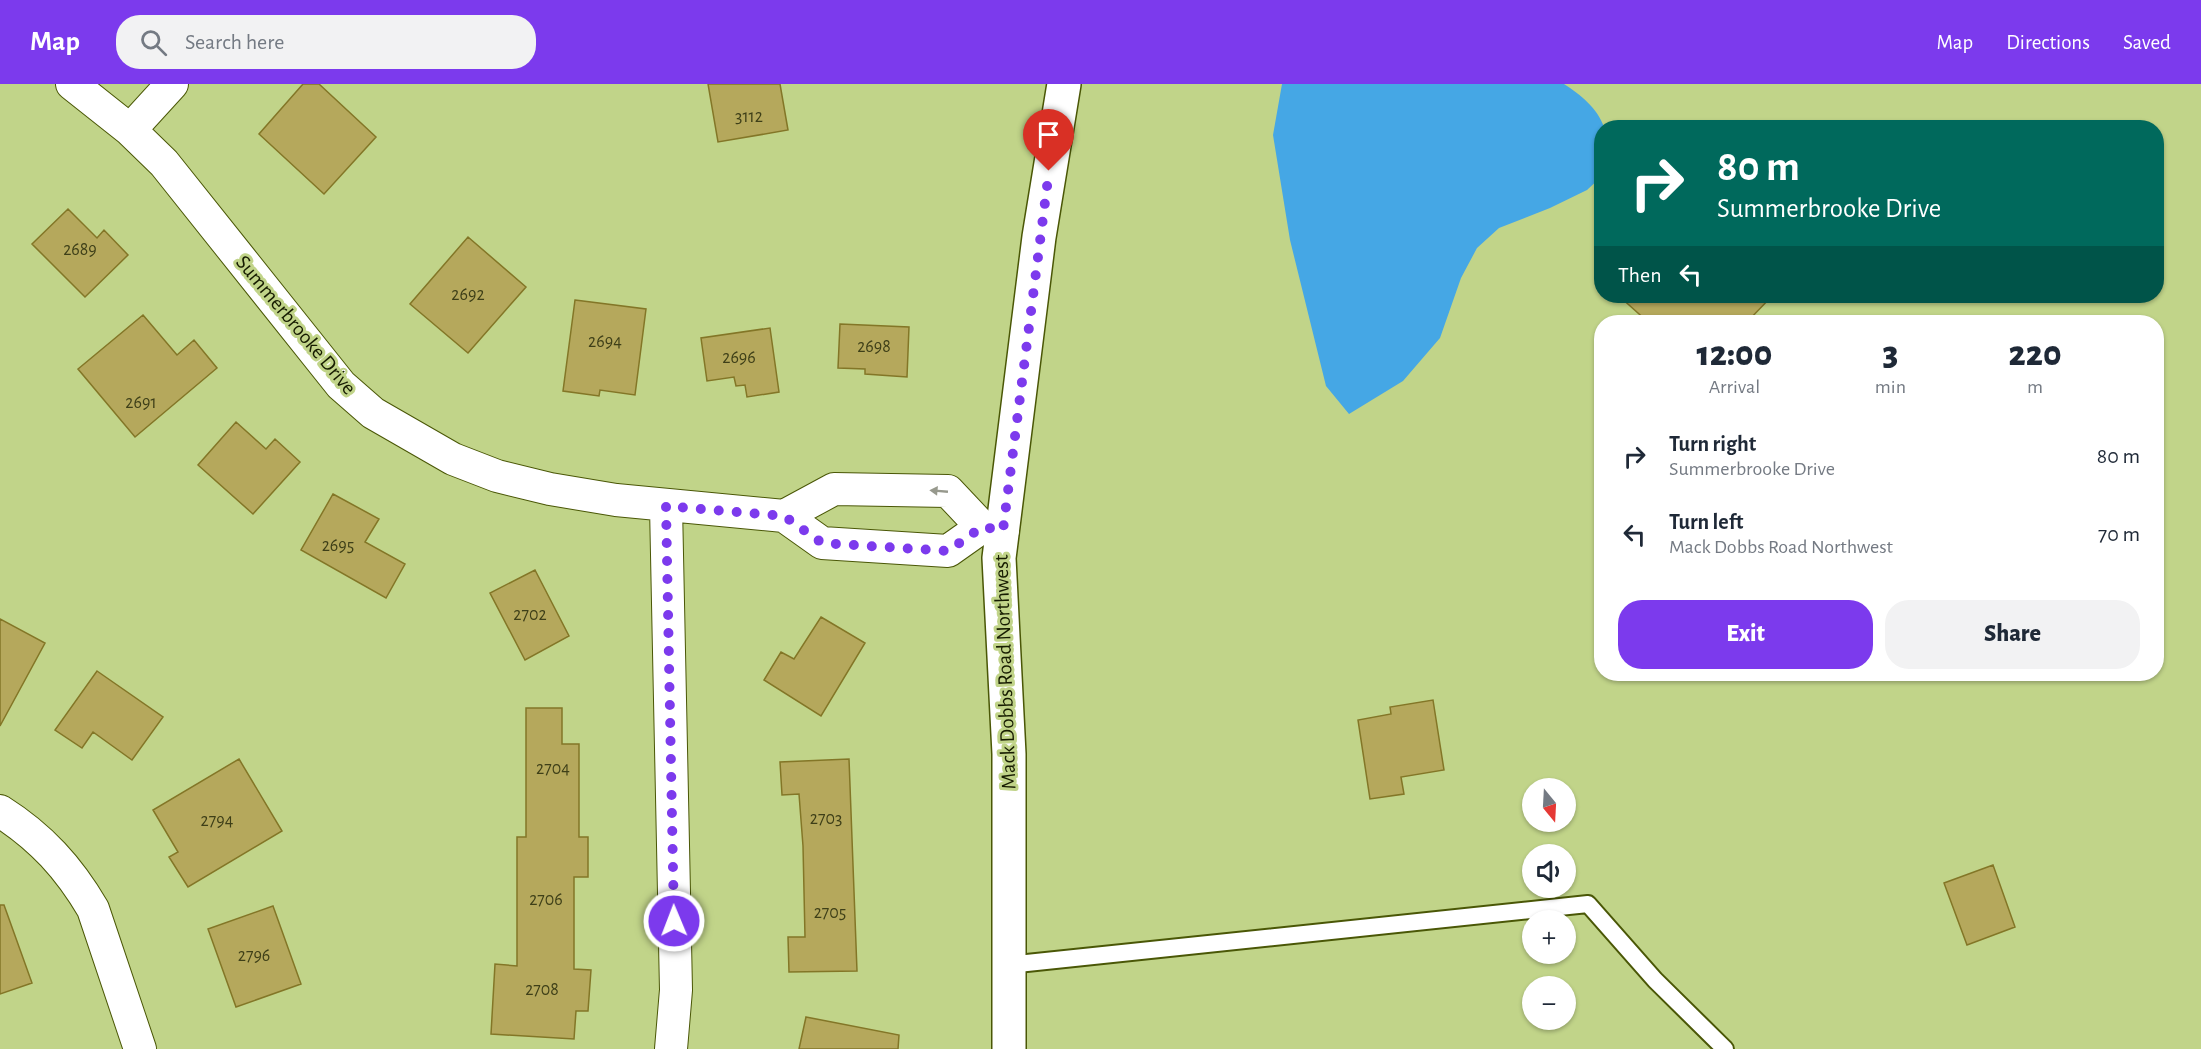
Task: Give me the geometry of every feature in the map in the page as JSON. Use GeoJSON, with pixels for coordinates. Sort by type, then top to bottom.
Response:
{"type":"FeatureCollection","features":[{"type":"Feature","properties":{"kind":"street","name":"Summerbrooke Drive"},"geometry":{"type":"LineString","coordinates":[[72,84],[130,130],[164,163],[341,385],[373,413],[453,459],[498,476],[550,489],[666,506],[784,516]]}},
{"type":"Feature","properties":{"kind":"street"},"geometry":{"type":"LineString","coordinates":[[130,130],[172,84]]}},
{"type":"Feature","properties":{"kind":"street","name":"Mack Dobbs Road Northwest"},"geometry":{"type":"LineString","coordinates":[[1009,1049],[1009,754],[999,558],[992,529],[1064,84]]}},
{"type":"Feature","properties":{"kind":"street"},"geometry":{"type":"LineString","coordinates":[[834,489],[948,491],[992,529],[948,551],[822,543],[784,516],[834,489]]}},
{"type":"Feature","properties":{"kind":"street"},"geometry":{"type":"LineString","coordinates":[[666,506],[676,990],[670,1049]]}},
{"type":"Feature","properties":{"kind":"street"},"geometry":{"type":"LineString","coordinates":[[0,812],[24,827],[49,848],[93,909],[130,1046]]}},
{"type":"Feature","properties":{"kind":"lane"},"geometry":{"type":"LineString","coordinates":[[1008,965],[1588,904],[1655,980],[1725,1049]]}},
{"type":"Feature","properties":{"kind":"water"},"geometry":{"type":"Polygon","coordinates":[[[1282,84],[1564,84],[1588,102],[1601,120],[1594,120],[1594,183],[1587,190],[1550,208],[1499,228],[1477,248],[1461,278],[1440,338],[1403,381],[1349,414],[1326,386],[1290,240],[1273,135],[1282,84]]]}},
{"type":"Feature","properties":{"kind":"building"},"geometry":{"type":"Polygon","coordinates":[[[303,84],[319,84],[376,137],[324,194],[259,134],[303,84]]]}},
{"type":"Feature","properties":{"kind":"building"},"geometry":{"type":"Polygon","coordinates":[[[708,84],[780,84],[788,130],[718,142],[708,84]]]}},
{"type":"Feature","properties":{"kind":"building"},"geometry":{"type":"Polygon","coordinates":[[[68,209],[97,238],[104,230],[128,255],[85,297],[32,244],[68,209]]]}},
{"type":"Feature","properties":{"kind":"building"},"geometry":{"type":"Polygon","coordinates":[[[468,237],[526,287],[468,353],[410,304],[468,237]]]}},
{"type":"Feature","properties":{"kind":"building"},"geometry":{"type":"Polygon","coordinates":[[[575,300],[646,309],[635,395],[600,390],[599,396],[563,391],[575,300]]]}},
{"type":"Feature","properties":{"kind":"building"},"geometry":{"type":"Polygon","coordinates":[[[1627,303],[1765,303],[1754,315],[1640,315],[1627,303]]]}},
{"type":"Feature","properties":{"kind":"building"},"geometry":{"type":"Polygon","coordinates":[[[143,315],[177,355],[194,340],[217,368],[135,437],[78,369],[143,315]]]}},
{"type":"Feature","properties":{"kind":"building"},"geometry":{"type":"Polygon","coordinates":[[[840,324],[909,327],[907,377],[865,374],[865,369],[838,368],[840,324]]]}},
{"type":"Feature","properties":{"kind":"building"},"geometry":{"type":"Polygon","coordinates":[[[770,328],[779,392],[747,397],[745,385],[736,386],[734,377],[707,381],[701,338],[770,328]]]}},
{"type":"Feature","properties":{"kind":"building"},"geometry":{"type":"Polygon","coordinates":[[[236,422],[266,449],[275,439],[300,462],[253,514],[198,465],[236,422]]]}},
{"type":"Feature","properties":{"kind":"building"},"geometry":{"type":"Polygon","coordinates":[[[333,494],[379,519],[365,542],[405,564],[386,598],[301,550],[333,494]]]}},
{"type":"Feature","properties":{"kind":"building"},"geometry":{"type":"Polygon","coordinates":[[[535,570],[569,636],[525,660],[490,593],[535,570]]]}},
{"type":"Feature","properties":{"kind":"building"},"geometry":{"type":"Polygon","coordinates":[[[821,617],[865,643],[821,716],[764,680],[781,652],[794,659],[821,617]]]}},
{"type":"Feature","properties":{"kind":"building"},"geometry":{"type":"Polygon","coordinates":[[[0,619],[45,643],[0,726],[0,619]]]}},
{"type":"Feature","properties":{"kind":"building"},"geometry":{"type":"Polygon","coordinates":[[[97,671],[163,717],[132,760],[93,732],[82,748],[55,730],[97,671]]]}},
{"type":"Feature","properties":{"kind":"building"},"geometry":{"type":"Polygon","coordinates":[[[1433,700],[1444,770],[1401,777],[1404,794],[1370,799],[1358,720],[1391,714],[1390,707],[1433,700]]]}},
{"type":"Feature","properties":{"kind":"building"},"geometry":{"type":"Polygon","coordinates":[[[526,708],[562,708],[562,744],[579,744],[579,837],[588,837],[588,877],[574,877],[574,969],[591,970],[588,1011],[576,1011],[574,1039],[491,1034],[495,964],[517,966],[517,837],[526,837],[526,708]]]}},
{"type":"Feature","properties":{"kind":"building"},"geometry":{"type":"Polygon","coordinates":[[[239,759],[282,831],[188,887],[169,857],[178,852],[153,810],[239,759]]]}},
{"type":"Feature","properties":{"kind":"building"},"geometry":{"type":"Polygon","coordinates":[[[849,759],[857,971],[789,972],[788,937],[805,937],[803,846],[799,794],[782,795],[780,762],[849,759]]]}},
{"type":"Feature","properties":{"kind":"building"},"geometry":{"type":"Polygon","coordinates":[[[1993,865],[2015,927],[1967,945],[1944,883],[1993,865]]]}},
{"type":"Feature","properties":{"kind":"building"},"geometry":{"type":"Polygon","coordinates":[[[0,905],[4,905],[32,983],[0,994],[0,905]]]}},
{"type":"Feature","properties":{"kind":"building"},"geometry":{"type":"Polygon","coordinates":[[[273,906],[301,984],[236,1007],[208,929],[273,906]]]}},
{"type":"Feature","properties":{"kind":"building"},"geometry":{"type":"Polygon","coordinates":[[[806,1017],[899,1035],[898,1049],[799,1049],[806,1017]]]}},
{"type":"Feature","properties":{"kind":"route"},"geometry":{"type":"LineString","coordinates":[[674,921],[666,506],[784,516],[822,543],[948,551],[982,527],[1003,530],[1049,171]]}}]}
